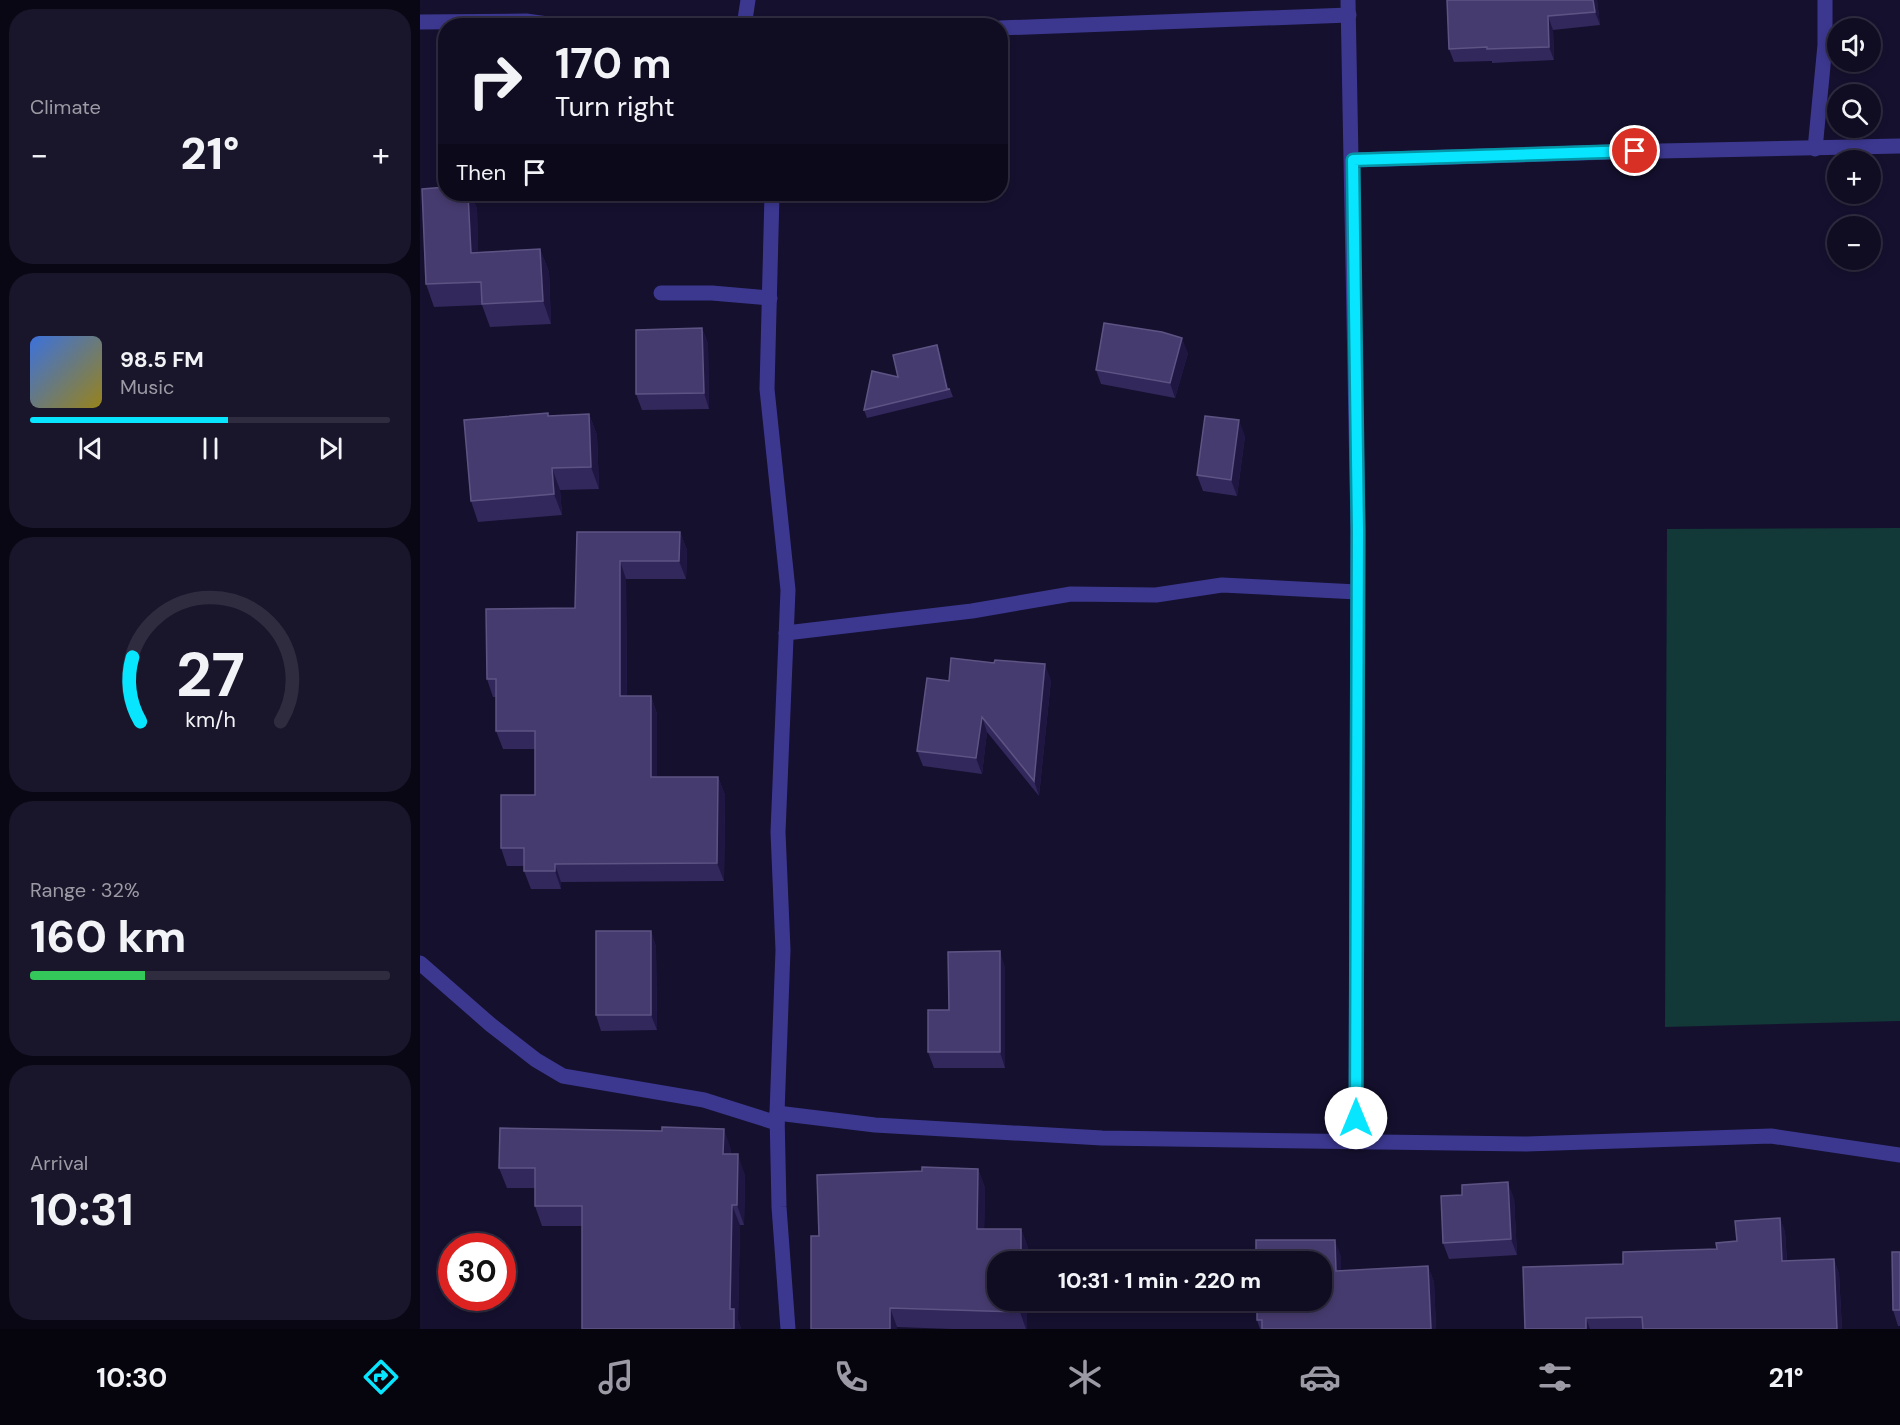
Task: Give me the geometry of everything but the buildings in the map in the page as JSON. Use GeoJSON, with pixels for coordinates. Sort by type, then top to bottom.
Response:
{"type":"FeatureCollection","features":[{"type":"Feature","properties":{"kind":"street"},"geometry":{"type":"LineString","coordinates":[[745,18],[748,0]]}},
{"type":"Feature","properties":{"kind":"street"},"geometry":{"type":"LineString","coordinates":[[1815,149],[1825,45],[1826,0]]}},
{"type":"Feature","properties":{"kind":"street"},"geometry":{"type":"LineString","coordinates":[[1008,28],[1348,7],[1353,160],[1358,592],[1356,1140]]}},
{"type":"Feature","properties":{"kind":"street"},"geometry":{"type":"LineString","coordinates":[[420,22],[438,22]]}},
{"type":"Feature","properties":{"kind":"street"},"geometry":{"type":"LineString","coordinates":[[1353,160],[1900,146]]}},
{"type":"Feature","properties":{"kind":"street"},"geometry":{"type":"LineString","coordinates":[[772,201],[767,389],[788,590],[778,832],[783,950],[777,1118],[779,1207],[788,1329]]}},
{"type":"Feature","properties":{"kind":"street"},"geometry":{"type":"LineString","coordinates":[[660,293],[712,293],[770,298]]}},
{"type":"Feature","properties":{"kind":"street"},"geometry":{"type":"LineString","coordinates":[[786,633],[972,611],[1071,594],[1156,595],[1222,585],[1358,592]]}},
{"type":"Feature","properties":{"kind":"street"},"geometry":{"type":"LineString","coordinates":[[420,963],[500,1032],[536,1060],[563,1076],[704,1100],[777,1118],[1102,1138],[1526,1144],[1771,1136],[1900,1155]]}},
{"type":"Feature","properties":{"kind":"green space"},"geometry":{"type":"Polygon","coordinates":[[[1900,528],[1900,1021],[1665,1027],[1667,529],[1900,528]]]}},
{"type":"Feature","properties":{"kind":"route"},"geometry":{"type":"LineString","coordinates":[[1356,1118],[1358,531],[1353,160],[1635,151]]}}]}
